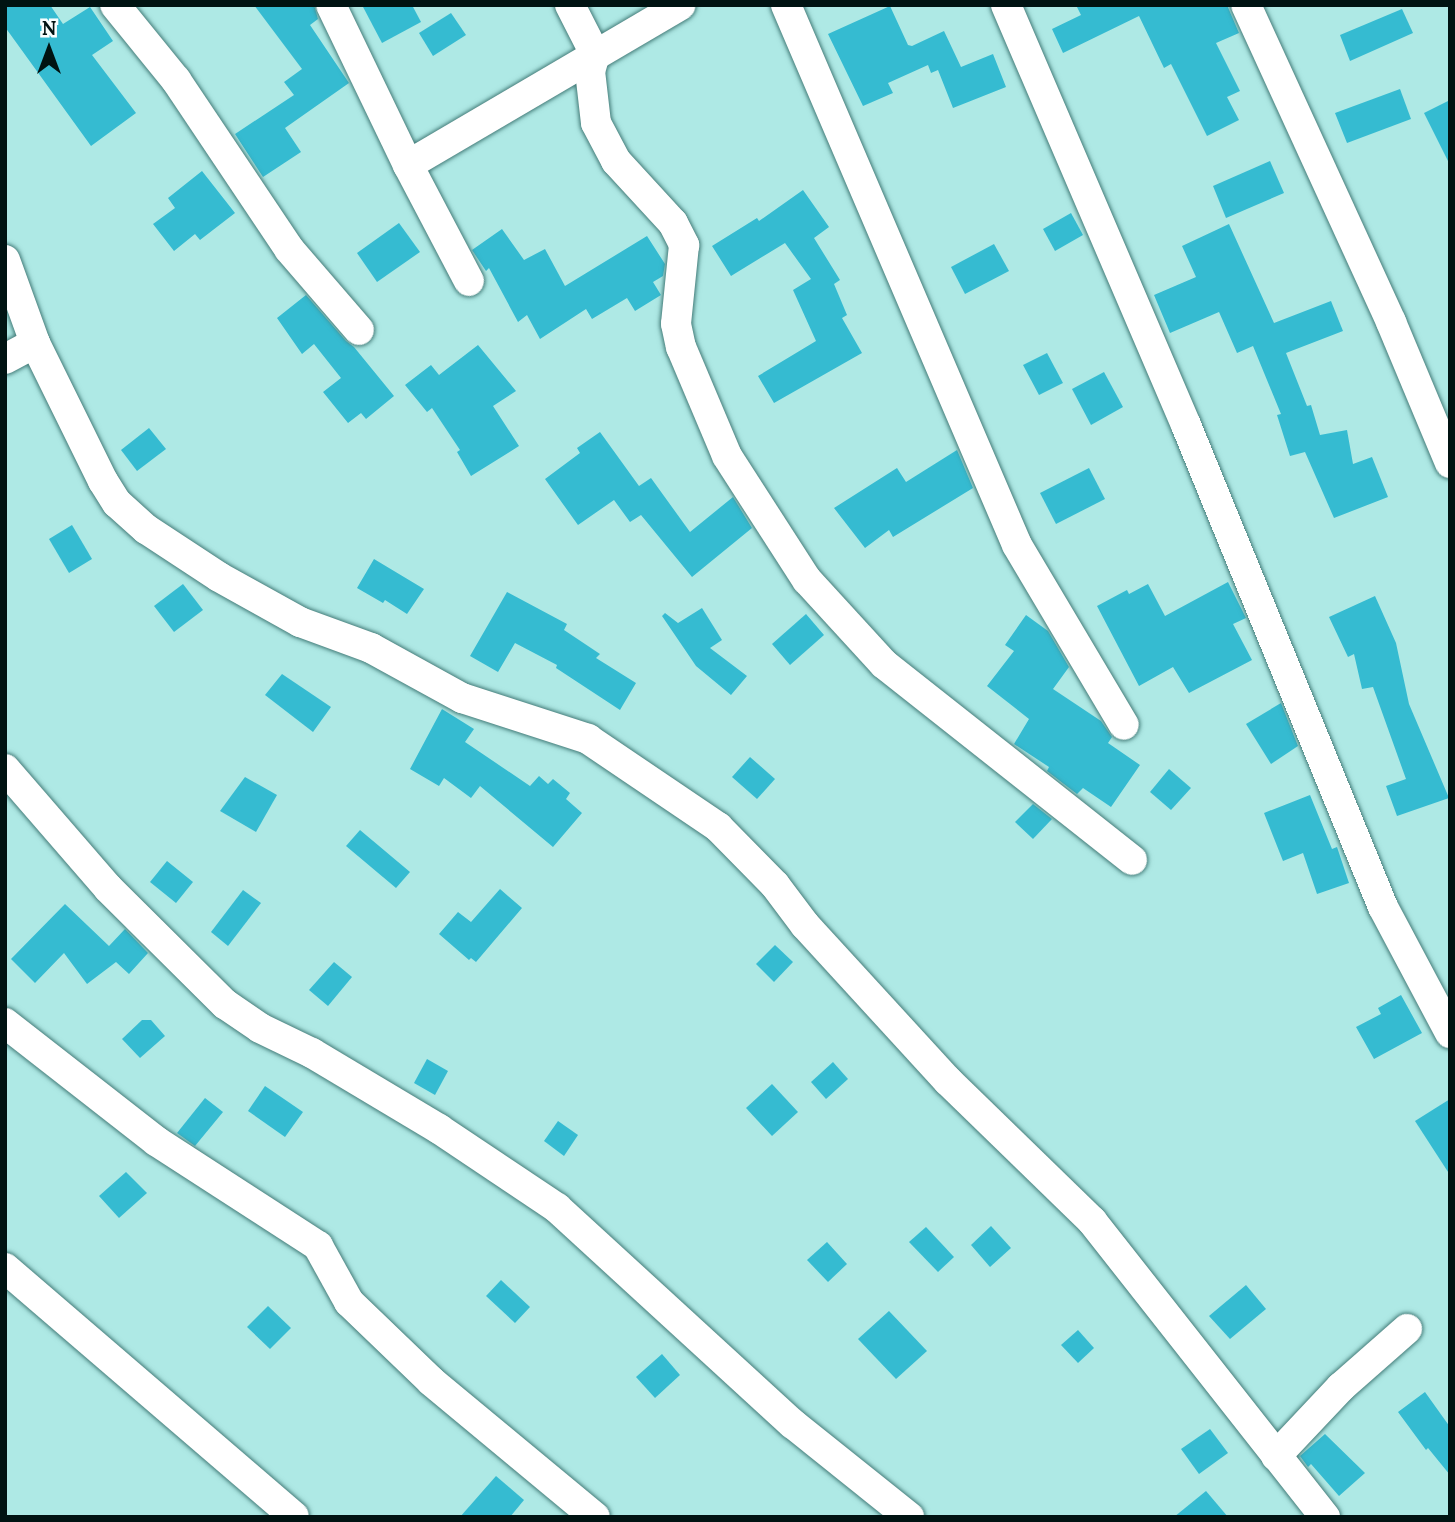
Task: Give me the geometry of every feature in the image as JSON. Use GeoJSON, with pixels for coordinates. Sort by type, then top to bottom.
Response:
{"type":"FeatureCollection","features":[{"type":"Feature","properties":{"kind":"street"},"geometry":{"type":"LineString","coordinates":[[115,5],[176,80],[289,249],[359,330]]}},
{"type":"Feature","properties":{"kind":"street"},"geometry":{"type":"LineString","coordinates":[[331,5],[408,165],[469,281]]}},
{"type":"Feature","properties":{"kind":"street"},"geometry":{"type":"LineString","coordinates":[[570,5],[595,54],[590,71],[596,123],[616,161],[673,223],[684,245],[676,324],[681,347],[727,456],[807,580],[884,664],[1132,860]]}},
{"type":"Feature","properties":{"kind":"street"},"geometry":{"type":"LineString","coordinates":[[408,165],[681,5]]}},
{"type":"Feature","properties":{"kind":"street"},"geometry":{"type":"LineString","coordinates":[[786,5],[1017,545],[1124,725]]}},
{"type":"Feature","properties":{"kind":"street"},"geometry":{"type":"LineString","coordinates":[[1006,5],[1186,425],[1383,907],[1450,1034]]}},
{"type":"Feature","properties":{"kind":"street"},"geometry":{"type":"LineString","coordinates":[[1246,5],[1391,322],[1450,463]]}},
{"type":"Feature","properties":{"kind":"street"},"geometry":{"type":"LineString","coordinates":[[5,260],[36,343],[103,481],[117,503],[146,529],[219,577],[300,622],[371,648],[462,698],[588,739],[718,827],[775,885],[805,925],[948,1081],[1092,1221],[1325,1517]]}},
{"type":"Feature","properties":{"kind":"street"},"geometry":{"type":"LineString","coordinates":[[5,359],[36,343]]}},
{"type":"Feature","properties":{"kind":"street"},"geometry":{"type":"LineString","coordinates":[[5,769],[108,888],[225,1004],[260,1028],[312,1053],[439,1129],[557,1208],[793,1424],[909,1517]]}},
{"type":"Feature","properties":{"kind":"street"},"geometry":{"type":"LineString","coordinates":[[5,1023],[156,1142],[318,1246],[349,1302],[431,1381],[596,1517]]}},
{"type":"Feature","properties":{"kind":"street"},"geometry":{"type":"LineString","coordinates":[[5,1268],[294,1517]]}},
{"type":"Feature","properties":{"kind":"street"},"geometry":{"type":"LineString","coordinates":[[1276,1456],[1341,1387],[1407,1329]]}},
{"type":"Feature","properties":{"kind":"building"},"geometry":{"type":"Polygon","coordinates":[[[5,5],[50,5],[63,24],[90,7],[113,41],[92,55],[136,113],[91,146],[5,27],[5,5]]]}},
{"type":"Feature","properties":{"kind":"building"},"geometry":{"type":"Polygon","coordinates":[[[254,5],[314,5],[318,19],[310,25],[349,83],[285,128],[301,152],[263,177],[235,134],[294,95],[284,82],[302,69],[254,5]]]}},
{"type":"Feature","properties":{"kind":"building"},"geometry":{"type":"Polygon","coordinates":[[[362,5],[412,5],[421,22],[382,43],[362,5]]]}},
{"type":"Feature","properties":{"kind":"building"},"geometry":{"type":"Polygon","coordinates":[[[1076,5],[1227,5],[1239,33],[1216,43],[1240,91],[1227,97],[1239,120],[1207,136],[1171,64],[1164,68],[1139,16],[1063,53],[1052,29],[1081,15],[1076,5]]]}},
{"type":"Feature","properties":{"kind":"building"},"geometry":{"type":"Polygon","coordinates":[[[890,6],[908,45],[912,46],[944,31],[961,67],[993,54],[1006,87],[953,108],[938,70],[931,73],[928,65],[888,83],[893,93],[863,106],[828,34],[890,6]]]}},
{"type":"Feature","properties":{"kind":"building"},"geometry":{"type":"Polygon","coordinates":[[[1402,9],[1413,33],[1350,61],[1340,35],[1402,9]]]}},
{"type":"Feature","properties":{"kind":"building"},"geometry":{"type":"Polygon","coordinates":[[[451,13],[466,35],[433,56],[419,33],[451,13]]]}},
{"type":"Feature","properties":{"kind":"building"},"geometry":{"type":"Polygon","coordinates":[[[1400,89],[1411,119],[1347,143],[1335,113],[1400,89]]]}},
{"type":"Feature","properties":{"kind":"building"},"geometry":{"type":"Polygon","coordinates":[[[1450,100],[1450,165],[1424,113],[1450,100]]]}},
{"type":"Feature","properties":{"kind":"building"},"geometry":{"type":"Polygon","coordinates":[[[1270,161],[1284,193],[1226,218],[1213,186],[1270,161]]]}},
{"type":"Feature","properties":{"kind":"building"},"geometry":{"type":"Polygon","coordinates":[[[202,171],[235,213],[200,240],[195,234],[174,251],[153,224],[175,208],[168,198],[202,171]]]}},
{"type":"Feature","properties":{"kind":"building"},"geometry":{"type":"Polygon","coordinates":[[[803,190],[829,227],[814,238],[840,280],[834,284],[847,315],[842,318],[862,353],[774,403],[758,376],[816,341],[793,290],[811,279],[785,243],[731,276],[712,246],[757,218],[759,221],[803,190]]]}},
{"type":"Feature","properties":{"kind":"building"},"geometry":{"type":"Polygon","coordinates":[[[1071,213],[1083,235],[1055,251],[1043,229],[1071,213]]]}},
{"type":"Feature","properties":{"kind":"building"},"geometry":{"type":"Polygon","coordinates":[[[399,223],[420,252],[377,282],[357,253],[399,223]]]}},
{"type":"Feature","properties":{"kind":"building"},"geometry":{"type":"Polygon","coordinates":[[[1229,224],[1274,323],[1331,301],[1343,331],[1286,353],[1307,406],[1311,405],[1320,435],[1347,430],[1353,464],[1372,457],[1388,497],[1334,518],[1305,452],[1290,456],[1277,415],[1281,414],[1253,346],[1237,353],[1219,312],[1170,333],[1154,295],[1196,277],[1182,246],[1229,224]]]}},
{"type":"Feature","properties":{"kind":"building"},"geometry":{"type":"Polygon","coordinates":[[[502,229],[524,260],[545,249],[565,286],[647,236],[665,264],[663,276],[653,282],[661,295],[635,311],[627,298],[592,319],[586,309],[540,339],[527,315],[518,322],[489,268],[486,271],[472,250],[502,229]]]}},
{"type":"Feature","properties":{"kind":"building"},"geometry":{"type":"Polygon","coordinates":[[[994,244],[1009,271],[965,294],[951,267],[994,244]]]}},
{"type":"Feature","properties":{"kind":"building"},"geometry":{"type":"Polygon","coordinates":[[[306,295],[394,396],[366,419],[361,413],[348,423],[323,392],[341,378],[314,344],[302,354],[277,318],[306,295]]]}},
{"type":"Feature","properties":{"kind":"building"},"geometry":{"type":"Polygon","coordinates":[[[478,345],[516,391],[493,406],[519,446],[471,476],[457,452],[460,450],[432,408],[427,412],[405,385],[431,365],[439,375],[478,345]]]}},
{"type":"Feature","properties":{"kind":"building"},"geometry":{"type":"Polygon","coordinates":[[[1047,353],[1063,383],[1039,395],[1023,365],[1047,353]]]}},
{"type":"Feature","properties":{"kind":"building"},"geometry":{"type":"Polygon","coordinates":[[[1104,372],[1123,407],[1091,425],[1072,389],[1104,372]]]}},
{"type":"Feature","properties":{"kind":"building"},"geometry":{"type":"Polygon","coordinates":[[[149,428],[166,449],[137,471],[121,450],[149,428]]]}},
{"type":"Feature","properties":{"kind":"building"},"geometry":{"type":"Polygon","coordinates":[[[600,432],[639,486],[651,478],[690,532],[733,497],[752,528],[692,577],[641,515],[630,522],[614,500],[578,525],[545,479],[580,453],[577,448],[600,432]]]}},
{"type":"Feature","properties":{"kind":"building"},"geometry":{"type":"Polygon","coordinates":[[[957,450],[973,488],[893,537],[889,530],[865,548],[834,508],[897,468],[906,482],[957,450]]]}},
{"type":"Feature","properties":{"kind":"building"},"geometry":{"type":"Polygon","coordinates":[[[1089,468],[1105,499],[1056,524],[1040,493],[1089,468]]]}},
{"type":"Feature","properties":{"kind":"building"},"geometry":{"type":"Polygon","coordinates":[[[72,525],[92,559],[69,573],[49,539],[72,525]]]}},
{"type":"Feature","properties":{"kind":"building"},"geometry":{"type":"Polygon","coordinates":[[[374,559],[424,589],[407,614],[385,600],[383,603],[357,588],[374,559]]]}},
{"type":"Feature","properties":{"kind":"building"},"geometry":{"type":"Polygon","coordinates":[[[1228,582],[1246,618],[1233,624],[1252,660],[1189,693],[1173,667],[1139,686],[1097,606],[1127,590],[1129,594],[1148,584],[1165,616],[1228,582]]]}},
{"type":"Feature","properties":{"kind":"building"},"geometry":{"type":"Polygon","coordinates":[[[183,584],[203,610],[174,632],[154,606],[183,584]]]}},
{"type":"Feature","properties":{"kind":"building"},"geometry":{"type":"Polygon","coordinates":[[[507,592],[567,624],[564,630],[600,654],[596,658],[636,683],[620,710],[556,668],[557,665],[515,643],[498,672],[470,656],[507,592]]]}},
{"type":"Feature","properties":{"kind":"building"},"geometry":{"type":"Polygon","coordinates":[[[1375,596],[1396,643],[1409,704],[1449,798],[1397,816],[1386,786],[1406,779],[1373,687],[1362,689],[1354,654],[1348,657],[1329,617],[1375,596]]]}},
{"type":"Feature","properties":{"kind":"building"},"geometry":{"type":"Polygon","coordinates":[[[702,608],[722,640],[710,648],[747,676],[731,695],[696,666],[662,616],[665,613],[678,623],[702,608]]]}},
{"type":"Feature","properties":{"kind":"building"},"geometry":{"type":"Polygon","coordinates":[[[806,614],[824,635],[790,665],[772,644],[806,614]]]}},
{"type":"Feature","properties":{"kind":"building"},"geometry":{"type":"Polygon","coordinates":[[[1026,615],[1048,631],[1069,667],[1053,689],[1101,721],[1112,737],[1108,743],[1140,765],[1111,807],[1083,788],[1077,794],[1047,771],[1049,767],[1014,744],[1029,719],[987,686],[1014,651],[1005,645],[1026,615]]]}},
{"type":"Feature","properties":{"kind":"building"},"geometry":{"type":"Polygon","coordinates":[[[282,674],[331,707],[313,732],[265,695],[282,674]]]}},
{"type":"Feature","properties":{"kind":"building"},"geometry":{"type":"Polygon","coordinates":[[[1281,703],[1298,746],[1271,764],[1246,724],[1281,703]]]}},
{"type":"Feature","properties":{"kind":"building"},"geometry":{"type":"Polygon","coordinates":[[[442,709],[474,729],[465,742],[530,786],[539,776],[548,784],[553,779],[570,793],[566,799],[582,813],[553,847],[480,786],[471,798],[444,778],[439,786],[410,769],[442,709]]]}},
{"type":"Feature","properties":{"kind":"building"},"geometry":{"type":"Polygon","coordinates":[[[750,757],[775,779],[757,799],[732,777],[750,757]]]}},
{"type":"Feature","properties":{"kind":"building"},"geometry":{"type":"Polygon","coordinates":[[[1169,769],[1191,788],[1171,810],[1150,792],[1169,769]]]}},
{"type":"Feature","properties":{"kind":"building"},"geometry":{"type":"Polygon","coordinates":[[[245,777],[277,795],[256,832],[220,811],[245,777]]]}},
{"type":"Feature","properties":{"kind":"building"},"geometry":{"type":"Polygon","coordinates":[[[1310,795],[1332,849],[1337,847],[1349,883],[1317,894],[1303,853],[1283,861],[1264,813],[1310,795]]]}},
{"type":"Feature","properties":{"kind":"building"},"geometry":{"type":"Polygon","coordinates":[[[1033,804],[1052,819],[1033,839],[1015,822],[1033,804]]]}},
{"type":"Feature","properties":{"kind":"building"},"geometry":{"type":"Polygon","coordinates":[[[360,830],[410,872],[396,888],[346,846],[360,830]]]}},
{"type":"Feature","properties":{"kind":"building"},"geometry":{"type":"Polygon","coordinates":[[[167,861],[193,882],[176,903],[150,882],[167,861]]]}},
{"type":"Feature","properties":{"kind":"building"},"geometry":{"type":"Polygon","coordinates":[[[500,889],[522,908],[476,962],[471,958],[469,960],[439,934],[458,912],[471,922],[500,889]]]}},
{"type":"Feature","properties":{"kind":"building"},"geometry":{"type":"Polygon","coordinates":[[[243,890],[261,903],[228,946],[211,932],[243,890]]]}},
{"type":"Feature","properties":{"kind":"building"},"geometry":{"type":"Polygon","coordinates":[[[65,904],[109,946],[125,929],[148,953],[129,974],[116,962],[87,984],[64,953],[35,983],[11,959],[65,904]]]}},
{"type":"Feature","properties":{"kind":"building"},"geometry":{"type":"Polygon","coordinates":[[[775,945],[793,962],[774,982],[756,964],[775,945]]]}},
{"type":"Feature","properties":{"kind":"building"},"geometry":{"type":"Polygon","coordinates":[[[334,962],[352,977],[328,1006],[309,990],[334,962]]]}},
{"type":"Feature","properties":{"kind":"building"},"geometry":{"type":"Polygon","coordinates":[[[1401,995],[1422,1033],[1374,1059],[1356,1027],[1381,1014],[1378,1008],[1401,995]]]}},
{"type":"Feature","properties":{"kind":"building"},"geometry":{"type":"Polygon","coordinates":[[[142,1020],[151,1020],[165,1036],[140,1058],[122,1039],[142,1020]]]}},
{"type":"Feature","properties":{"kind":"building"},"geometry":{"type":"Polygon","coordinates":[[[427,1059],[448,1071],[435,1095],[414,1083],[427,1059]]]}},
{"type":"Feature","properties":{"kind":"building"},"geometry":{"type":"Polygon","coordinates":[[[833,1062],[848,1079],[826,1099],[811,1082],[833,1062]]]}},
{"type":"Feature","properties":{"kind":"building"},"geometry":{"type":"Polygon","coordinates":[[[772,1084],[798,1112],[772,1136],[746,1108],[772,1084]]]}},
{"type":"Feature","properties":{"kind":"building"},"geometry":{"type":"Polygon","coordinates":[[[265,1086],[303,1112],[285,1137],[248,1111],[265,1086]]]}},
{"type":"Feature","properties":{"kind":"building"},"geometry":{"type":"Polygon","coordinates":[[[205,1098],[223,1112],[195,1146],[177,1133],[205,1098]]]}},
{"type":"Feature","properties":{"kind":"building"},"geometry":{"type":"Polygon","coordinates":[[[1450,1099],[1450,1175],[1415,1121],[1450,1099]]]}},
{"type":"Feature","properties":{"kind":"building"},"geometry":{"type":"Polygon","coordinates":[[[558,1121],[578,1135],[564,1156],[544,1141],[558,1121]]]}},
{"type":"Feature","properties":{"kind":"building"},"geometry":{"type":"Polygon","coordinates":[[[126,1172],[147,1193],[119,1218],[99,1196],[126,1172]]]}},
{"type":"Feature","properties":{"kind":"building"},"geometry":{"type":"Polygon","coordinates":[[[991,1226],[1011,1248],[990,1267],[971,1245],[991,1226]]]}},
{"type":"Feature","properties":{"kind":"building"},"geometry":{"type":"Polygon","coordinates":[[[926,1227],[954,1257],[938,1272],[909,1242],[926,1227]]]}},
{"type":"Feature","properties":{"kind":"building"},"geometry":{"type":"Polygon","coordinates":[[[827,1242],[847,1264],[828,1282],[807,1260],[827,1242]]]}},
{"type":"Feature","properties":{"kind":"building"},"geometry":{"type":"Polygon","coordinates":[[[501,1280],[530,1307],[515,1323],[486,1296],[501,1280]]]}},
{"type":"Feature","properties":{"kind":"building"},"geometry":{"type":"Polygon","coordinates":[[[1246,1285],[1266,1309],[1230,1339],[1209,1316],[1246,1285]]]}},
{"type":"Feature","properties":{"kind":"building"},"geometry":{"type":"Polygon","coordinates":[[[268,1306],[291,1328],[270,1349],[247,1327],[268,1306]]]}},
{"type":"Feature","properties":{"kind":"building"},"geometry":{"type":"Polygon","coordinates":[[[889,1311],[927,1351],[896,1379],[858,1339],[889,1311]]]}},
{"type":"Feature","properties":{"kind":"building"},"geometry":{"type":"Polygon","coordinates":[[[1078,1330],[1094,1348],[1078,1363],[1061,1345],[1078,1330]]]}},
{"type":"Feature","properties":{"kind":"building"},"geometry":{"type":"Polygon","coordinates":[[[662,1354],[680,1375],[655,1398],[636,1377],[662,1354]]]}},
{"type":"Feature","properties":{"kind":"building"},"geometry":{"type":"Polygon","coordinates":[[[1425,1392],[1450,1427],[1450,1475],[1428,1448],[1426,1450],[1398,1412],[1425,1392]]]}},
{"type":"Feature","properties":{"kind":"building"},"geometry":{"type":"Polygon","coordinates":[[[1210,1429],[1228,1453],[1199,1474],[1181,1449],[1210,1429]]]}},
{"type":"Feature","properties":{"kind":"building"},"geometry":{"type":"Polygon","coordinates":[[[1325,1434],[1365,1473],[1339,1496],[1311,1464],[1308,1467],[1300,1456],[1325,1434]]]}},
{"type":"Feature","properties":{"kind":"building"},"geometry":{"type":"Polygon","coordinates":[[[496,1476],[524,1500],[510,1517],[460,1517],[496,1476]]]}},
{"type":"Feature","properties":{"kind":"building"},"geometry":{"type":"Polygon","coordinates":[[[1206,1491],[1228,1517],[1174,1517],[1206,1491]]]}}]}
